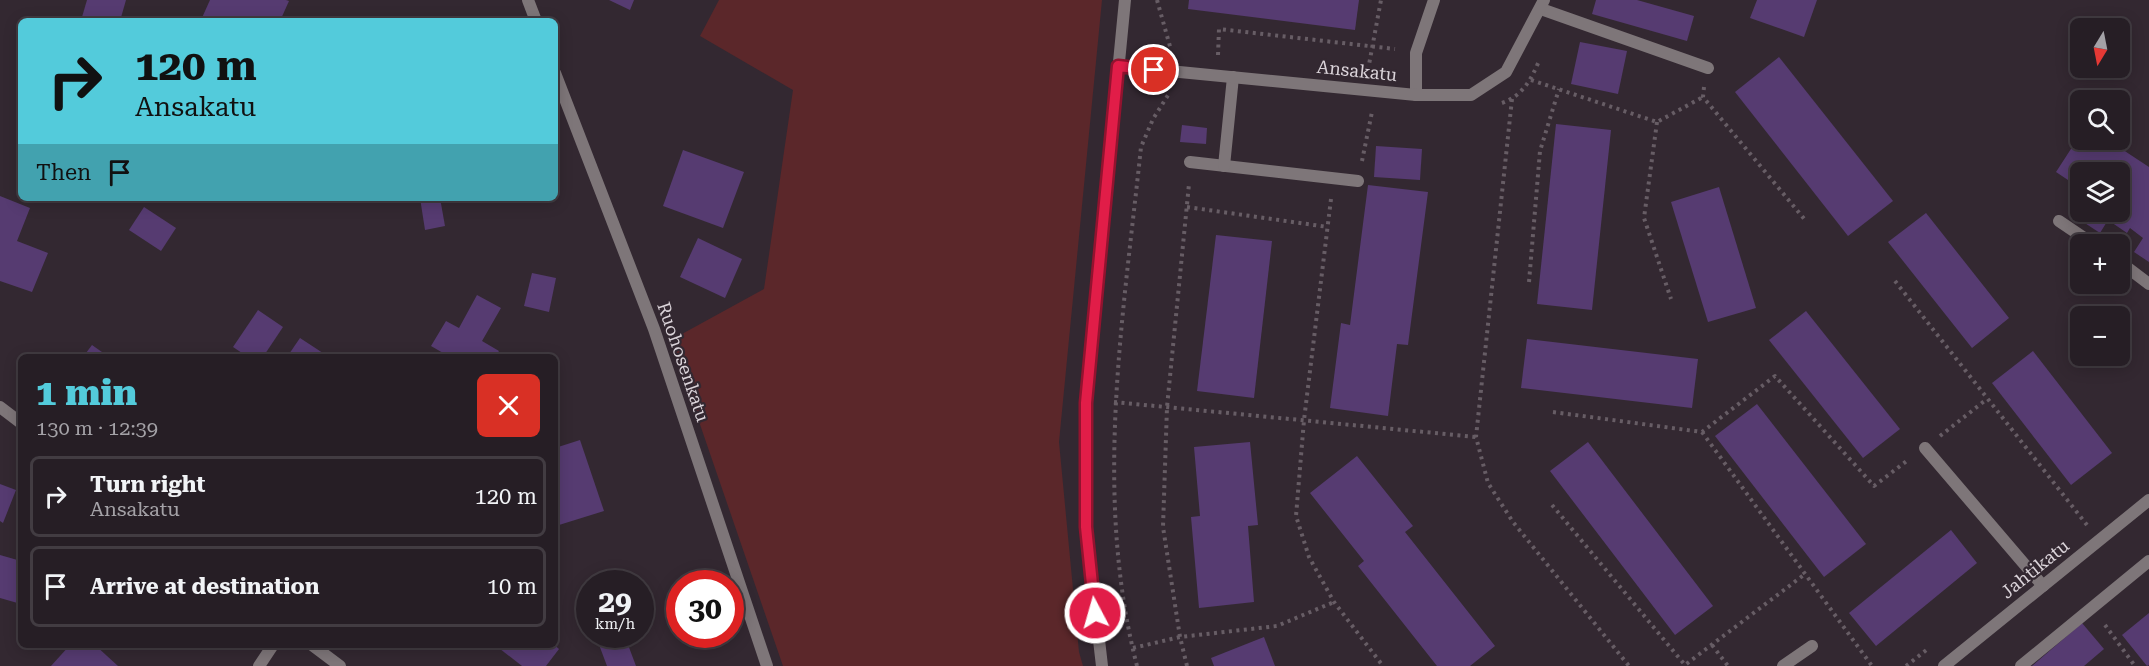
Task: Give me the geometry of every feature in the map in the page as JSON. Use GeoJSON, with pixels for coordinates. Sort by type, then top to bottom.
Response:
{"type":"FeatureCollection","features":[{"type":"Feature","properties":{"kind":"street"},"geometry":{"type":"LineString","coordinates":[[528,0],[535,18]]}},
{"type":"Feature","properties":{"kind":"street"},"geometry":{"type":"LineString","coordinates":[[1102,666],[1086,527],[1086,403],[1125,0]]}},
{"type":"Feature","properties":{"kind":"street"},"geometry":{"type":"LineString","coordinates":[[1416,95],[1416,53],[1434,0]]}},
{"type":"Feature","properties":{"kind":"street"},"geometry":{"type":"LineString","coordinates":[[1543,5],[1708,68]]}},
{"type":"Feature","properties":{"kind":"street","name":"Ansakatu"},"geometry":{"type":"LineString","coordinates":[[1118,66],[1416,95],[1471,95],[1506,72],[1543,5]]}},
{"type":"Feature","properties":{"kind":"street"},"geometry":{"type":"LineString","coordinates":[[1224,166],[1233,77]]}},
{"type":"Feature","properties":{"kind":"street","name":"Ruohosenkatu"},"geometry":{"type":"LineString","coordinates":[[558,81],[654,329],[767,666]]}},
{"type":"Feature","properties":{"kind":"street"},"geometry":{"type":"LineString","coordinates":[[1191,162],[1358,181]]}},
{"type":"Feature","properties":{"kind":"street"},"geometry":{"type":"LineString","coordinates":[[2059,221],[2078,234]]}},
{"type":"Feature","properties":{"kind":"street"},"geometry":{"type":"LineString","coordinates":[[2130,270],[2149,284]]}},
{"type":"Feature","properties":{"kind":"street"},"geometry":{"type":"LineString","coordinates":[[0,407],[18,421]]}},
{"type":"Feature","properties":{"kind":"street"},"geometry":{"type":"LineString","coordinates":[[1925,448],[2043,586]]}},
{"type":"Feature","properties":{"kind":"street","name":"Jahtikatu"},"geometry":{"type":"LineString","coordinates":[[1944,666],[2149,500]]}},
{"type":"Feature","properties":{"kind":"street"},"geometry":{"type":"LineString","coordinates":[[2021,666],[2149,561]]}},
{"type":"Feature","properties":{"kind":"street"},"geometry":{"type":"LineString","coordinates":[[1783,666],[1812,646]]}},
{"type":"Feature","properties":{"kind":"street"},"geometry":{"type":"LineString","coordinates":[[259,666],[271,648]]}},
{"type":"Feature","properties":{"kind":"street"},"geometry":{"type":"LineString","coordinates":[[316,648],[340,666]]}},
{"type":"Feature","properties":{"kind":"path"},"geometry":{"type":"LineString","coordinates":[[1137,666],[1132,648],[1115,523],[1114,402],[1141,147],[1153,119],[1172,90],[1172,52],[1157,0]]}},
{"type":"Feature","properties":{"kind":"path"},"geometry":{"type":"LineString","coordinates":[[1216,76],[1219,29],[1371,44],[1416,53]]}},
{"type":"Feature","properties":{"kind":"path"},"geometry":{"type":"LineString","coordinates":[[1708,68],[1703,97],[1806,221]]}},
{"type":"Feature","properties":{"kind":"path"},"geometry":{"type":"LineString","coordinates":[[1531,80],[1657,122],[1703,97]]}},
{"type":"Feature","properties":{"kind":"path"},"geometry":{"type":"LineString","coordinates":[[1529,282],[1540,151],[1559,89]]}},
{"type":"Feature","properties":{"kind":"path"},"geometry":{"type":"LineString","coordinates":[[1512,99],[1476,437],[1488,483],[1513,522],[1629,666]]}},
{"type":"Feature","properties":{"kind":"path"},"geometry":{"type":"LineString","coordinates":[[1657,122],[1644,218],[1671,299]]}},
{"type":"Feature","properties":{"kind":"path"},"geometry":{"type":"LineString","coordinates":[[1187,666],[1180,637],[1163,526],[1167,407],[1191,162]]}},
{"type":"Feature","properties":{"kind":"path"},"geometry":{"type":"LineString","coordinates":[[1333,178],[1304,420],[1296,516],[1309,557],[1334,602],[1383,666]]}},
{"type":"Feature","properties":{"kind":"path"},"geometry":{"type":"LineString","coordinates":[[1187,207],[1328,227]]}},
{"type":"Feature","properties":{"kind":"path"},"geometry":{"type":"LineString","coordinates":[[1895,281],[2087,525]]}},
{"type":"Feature","properties":{"kind":"path"},"geometry":{"type":"LineString","coordinates":[[1553,412],[1702,432],[1775,376],[1874,486],[1987,399]]}},
{"type":"Feature","properties":{"kind":"path"},"geometry":{"type":"LineString","coordinates":[[1114,402],[1476,437]]}},
{"type":"Feature","properties":{"kind":"path"},"geometry":{"type":"LineString","coordinates":[[1702,432],[1872,666]]}},
{"type":"Feature","properties":{"kind":"path"},"geometry":{"type":"LineString","coordinates":[[1552,505],[1685,665],[1805,574]]}},
{"type":"Feature","properties":{"kind":"path"},"geometry":{"type":"LineString","coordinates":[[1132,648],[1180,637],[1277,626],[1334,602]]}},
{"type":"Feature","properties":{"kind":"path"},"geometry":{"type":"LineString","coordinates":[[2092,608],[2135,666]]}},
{"type":"Feature","properties":{"kind":"path"},"geometry":{"type":"LineString","coordinates":[[1712,645],[1728,666]]}},
{"type":"Feature","properties":{"kind":"shaded area"},"geometry":{"type":"Polygon","coordinates":[[[719,0],[1102,0],[1059,442],[1079,652],[1083,666],[783,666],[671,340],[764,289],[793,90],[700,36],[719,0]]]}},
{"type":"Feature","properties":{"kind":"building"},"geometry":{"type":"Polygon","coordinates":[[[87,0],[126,0],[121,18],[82,17],[87,0]]]}},
{"type":"Feature","properties":{"kind":"building"},"geometry":{"type":"Polygon","coordinates":[[[210,0],[289,1],[281,18],[202,18],[210,0]]]}},
{"type":"Feature","properties":{"kind":"building"},"geometry":{"type":"Polygon","coordinates":[[[609,0],[634,0],[630,10],[609,0]]]}},
{"type":"Feature","properties":{"kind":"building"},"geometry":{"type":"Polygon","coordinates":[[[1189,0],[1359,0],[1355,30],[1188,9],[1189,0]]]}},
{"type":"Feature","properties":{"kind":"building"},"geometry":{"type":"Polygon","coordinates":[[[1596,0],[1637,0],[1694,16],[1687,41],[1592,14],[1596,0]]]}},
{"type":"Feature","properties":{"kind":"building"},"geometry":{"type":"Polygon","coordinates":[[[1757,0],[1817,0],[1804,37],[1750,18],[1757,0]]]}},
{"type":"Feature","properties":{"kind":"building"},"geometry":{"type":"Polygon","coordinates":[[[1580,42],[1627,51],[1618,94],[1571,84],[1580,42]]]}},
{"type":"Feature","properties":{"kind":"building"},"geometry":{"type":"Polygon","coordinates":[[[1779,57],[1893,201],[1848,236],[1735,92],[1779,57]]]}},
{"type":"Feature","properties":{"kind":"building"},"geometry":{"type":"Polygon","coordinates":[[[1556,124],[1611,130],[1592,310],[1537,304],[1556,124]]]}},
{"type":"Feature","properties":{"kind":"building"},"geometry":{"type":"Polygon","coordinates":[[[1182,125],[1207,128],[1206,144],[1180,142],[1182,125]]]}},
{"type":"Feature","properties":{"kind":"building"},"geometry":{"type":"Polygon","coordinates":[[[1376,146],[1422,149],[1420,180],[1374,177],[1376,146]]]}},
{"type":"Feature","properties":{"kind":"building"},"geometry":{"type":"Polygon","coordinates":[[[683,150],[744,172],[723,228],[663,206],[683,150]]]}},
{"type":"Feature","properties":{"kind":"building"},"geometry":{"type":"Polygon","coordinates":[[[2070,150],[2123,150],[2149,167],[2149,262],[2134,252],[2143,238],[2130,228],[2127,233],[2111,222],[2130,222],[2130,162],[2070,162],[2070,181],[2056,172],[2070,150]]]}},
{"type":"Feature","properties":{"kind":"building"},"geometry":{"type":"Polygon","coordinates":[[[1368,185],[1428,192],[1408,345],[1397,344],[1388,416],[1330,408],[1341,323],[1350,325],[1368,185]]]}},
{"type":"Feature","properties":{"kind":"building"},"geometry":{"type":"Polygon","coordinates":[[[1719,187],[1756,308],[1708,322],[1671,202],[1719,187]]]}},
{"type":"Feature","properties":{"kind":"building"},"geometry":{"type":"Polygon","coordinates":[[[0,196],[30,208],[17,241],[48,253],[32,292],[0,281],[0,196]]]}},
{"type":"Feature","properties":{"kind":"building"},"geometry":{"type":"Polygon","coordinates":[[[420,201],[441,201],[445,226],[425,230],[420,201]]]}},
{"type":"Feature","properties":{"kind":"building"},"geometry":{"type":"Polygon","coordinates":[[[144,207],[176,228],[161,251],[129,230],[144,207]]]}},
{"type":"Feature","properties":{"kind":"building"},"geometry":{"type":"Polygon","coordinates":[[[1926,213],[2009,318],[1972,348],[1888,242],[1926,213]]]}},
{"type":"Feature","properties":{"kind":"building"},"geometry":{"type":"Polygon","coordinates":[[[2083,222],[2107,222],[2100,233],[2083,222]]]}},
{"type":"Feature","properties":{"kind":"building"},"geometry":{"type":"Polygon","coordinates":[[[1216,235],[1272,241],[1254,398],[1197,391],[1216,235]]]}},
{"type":"Feature","properties":{"kind":"building"},"geometry":{"type":"Polygon","coordinates":[[[698,238],[742,259],[725,298],[680,277],[698,238]]]}},
{"type":"Feature","properties":{"kind":"building"},"geometry":{"type":"Polygon","coordinates":[[[532,273],[556,278],[549,312],[524,306],[532,273]]]}},
{"type":"Feature","properties":{"kind":"building"},"geometry":{"type":"Polygon","coordinates":[[[477,295],[501,308],[482,341],[499,351],[497,354],[445,354],[431,346],[446,321],[459,328],[477,295]]]}},
{"type":"Feature","properties":{"kind":"building"},"geometry":{"type":"Polygon","coordinates":[[[258,310],[283,327],[265,354],[244,354],[233,347],[258,310]]]}},
{"type":"Feature","properties":{"kind":"building"},"geometry":{"type":"Polygon","coordinates":[[[1806,311],[1900,429],[1863,458],[1769,340],[1806,311]]]}},
{"type":"Feature","properties":{"kind":"building"},"geometry":{"type":"Polygon","coordinates":[[[300,338],[324,354],[289,354],[300,338]]]}},
{"type":"Feature","properties":{"kind":"building"},"geometry":{"type":"Polygon","coordinates":[[[1527,339],[1698,359],[1692,408],[1521,388],[1527,339]]]}},
{"type":"Feature","properties":{"kind":"building"},"geometry":{"type":"Polygon","coordinates":[[[92,345],[105,354],[85,354],[92,345]]]}},
{"type":"Feature","properties":{"kind":"building"},"geometry":{"type":"Polygon","coordinates":[[[2033,351],[2112,453],[2071,485],[1992,383],[2033,351]]]}},
{"type":"Feature","properties":{"kind":"building"},"geometry":{"type":"Polygon","coordinates":[[[1757,404],[1866,544],[1824,577],[1715,436],[1757,404]]]}},
{"type":"Feature","properties":{"kind":"building"},"geometry":{"type":"Polygon","coordinates":[[[580,440],[604,511],[559,525],[558,447],[580,440]]]}},
{"type":"Feature","properties":{"kind":"building"},"geometry":{"type":"Polygon","coordinates":[[[1250,442],[1258,525],[1248,526],[1254,602],[1199,608],[1191,517],[1200,516],[1194,447],[1250,442]]]}},
{"type":"Feature","properties":{"kind":"building"},"geometry":{"type":"Polygon","coordinates":[[[1588,442],[1713,606],[1675,635],[1550,471],[1588,442]]]}},
{"type":"Feature","properties":{"kind":"building"},"geometry":{"type":"Polygon","coordinates":[[[1357,456],[1413,526],[1405,532],[1495,646],[1470,666],[1437,666],[1358,566],[1364,561],[1310,493],[1357,456]]]}},
{"type":"Feature","properties":{"kind":"building"},"geometry":{"type":"Polygon","coordinates":[[[0,484],[16,490],[3,523],[0,521],[0,484]]]}},
{"type":"Feature","properties":{"kind":"building"},"geometry":{"type":"Polygon","coordinates":[[[1951,530],[1977,563],[1876,646],[1849,613],[1951,530]]]}},
{"type":"Feature","properties":{"kind":"building"},"geometry":{"type":"Polygon","coordinates":[[[0,555],[18,560],[18,603],[0,598],[0,555]]]}},
{"type":"Feature","properties":{"kind":"building"},"geometry":{"type":"Polygon","coordinates":[[[2149,613],[2149,665],[2147,666],[2122,635],[2149,613]]]}},
{"type":"Feature","properties":{"kind":"building"},"geometry":{"type":"Polygon","coordinates":[[[2082,623],[2104,649],[2084,666],[2032,666],[2082,623]]]}},
{"type":"Feature","properties":{"kind":"building"},"geometry":{"type":"Polygon","coordinates":[[[1264,637],[1275,666],[1214,666],[1211,658],[1264,637]]]}},
{"type":"Feature","properties":{"kind":"building"},"geometry":{"type":"Polygon","coordinates":[[[67,648],[98,648],[118,666],[51,666],[67,648]]]}},
{"type":"Feature","properties":{"kind":"building"},"geometry":{"type":"Polygon","coordinates":[[[499,648],[559,649],[546,666],[522,666],[499,648]]]}},
{"type":"Feature","properties":{"kind":"building"},"geometry":{"type":"Polygon","coordinates":[[[600,648],[629,648],[636,666],[607,666],[600,648]]]}},
{"type":"Feature","properties":{"kind":"route"},"geometry":{"type":"LineString","coordinates":[[1095,613],[1086,527],[1086,403],[1118,66],[1154,70]]}}]}
